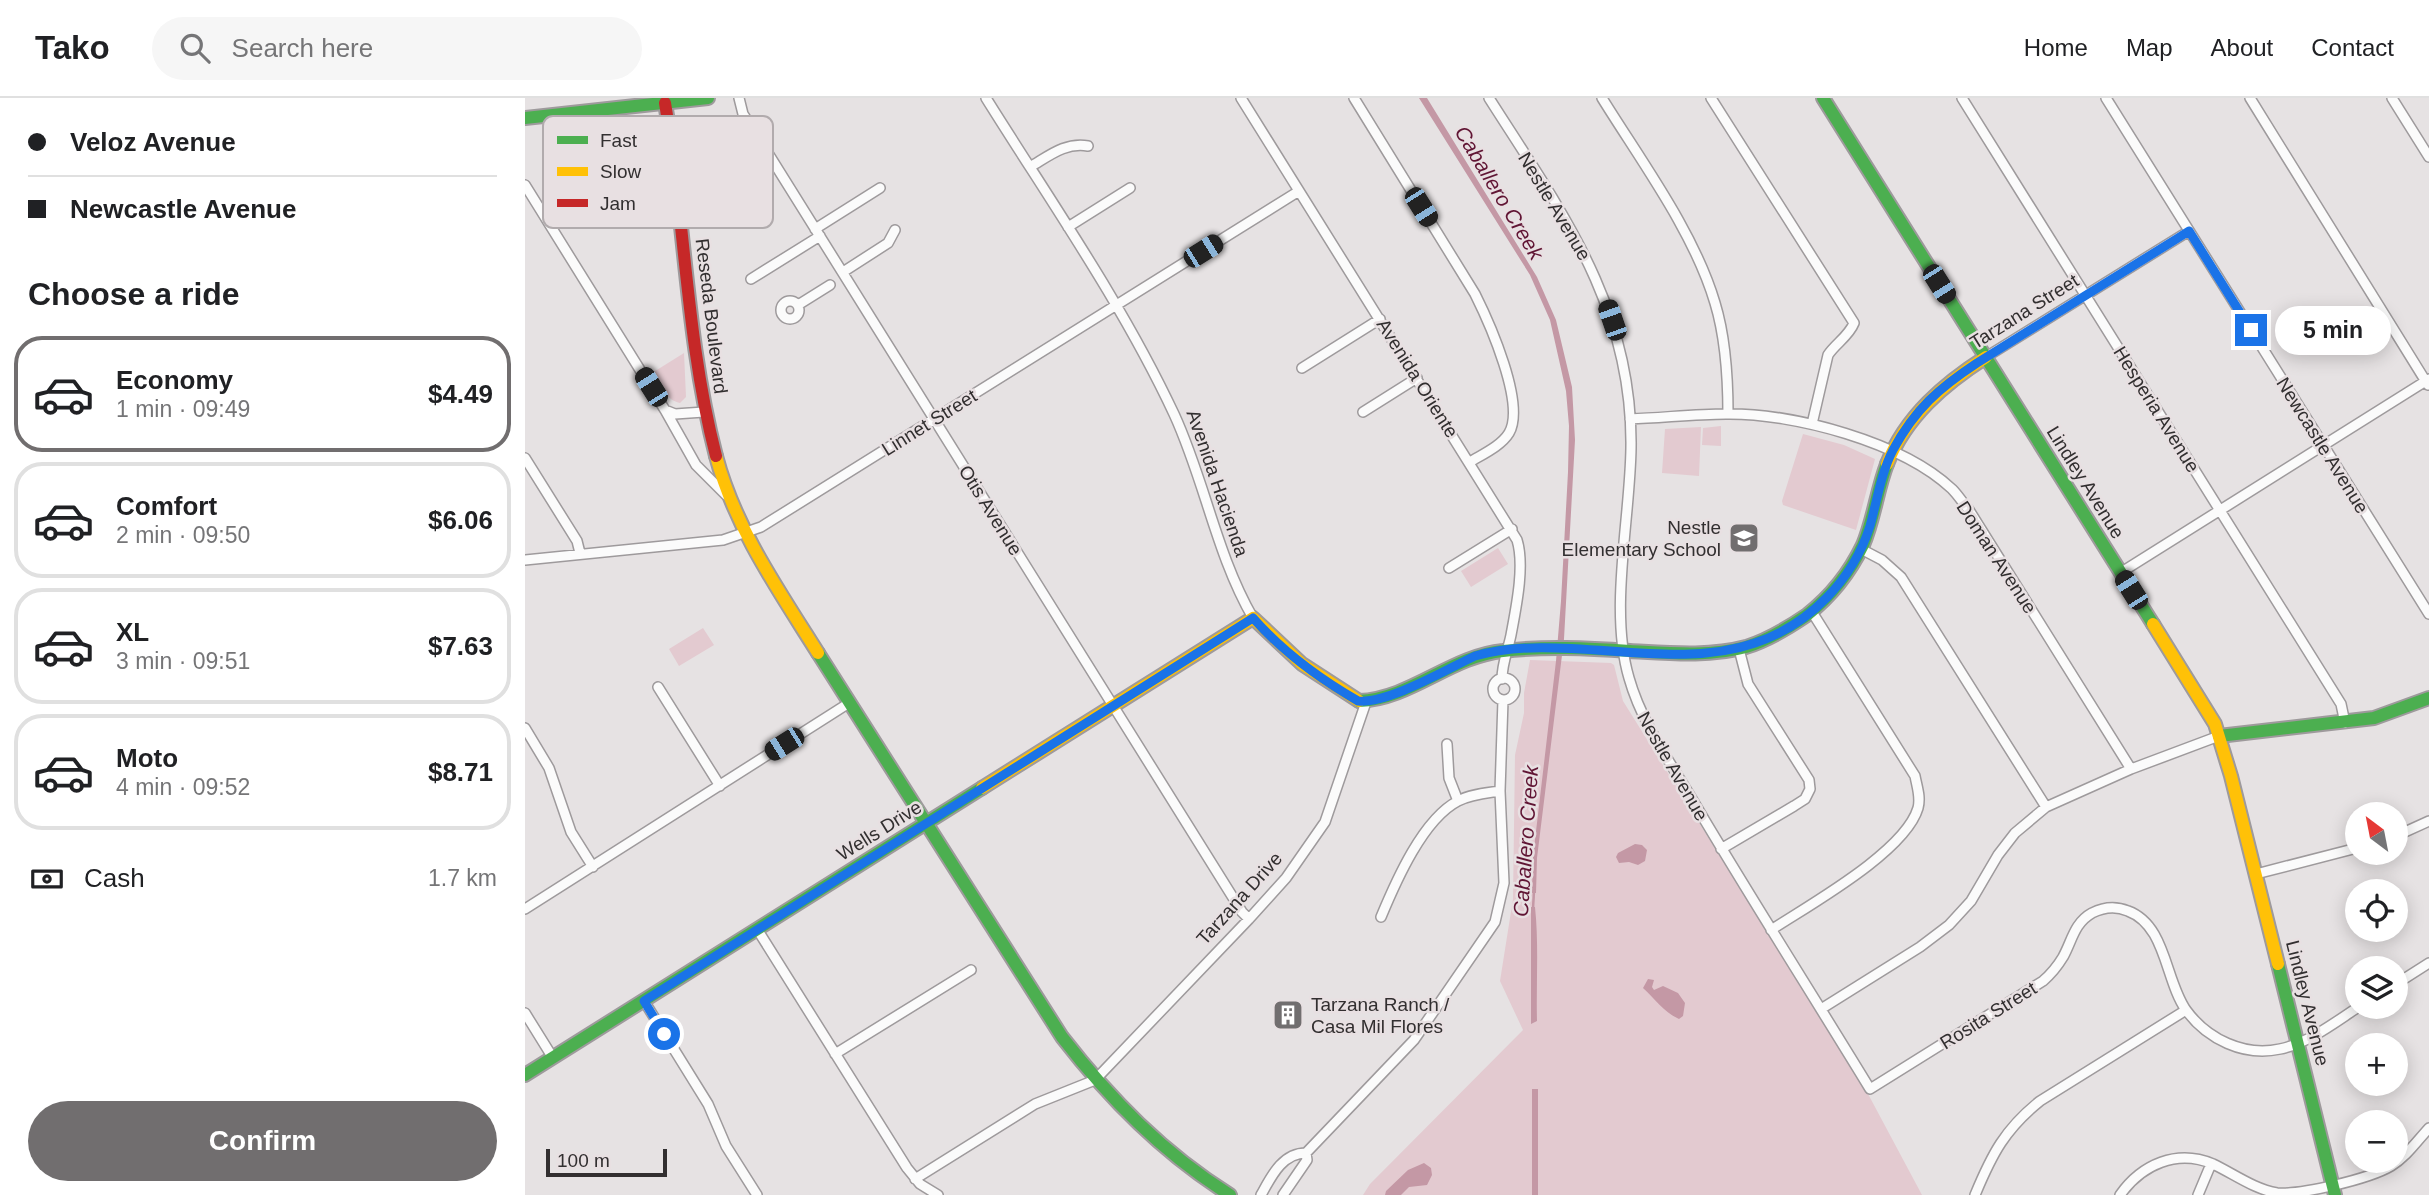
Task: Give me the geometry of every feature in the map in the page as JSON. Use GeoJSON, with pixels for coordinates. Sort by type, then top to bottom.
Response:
{"type":"FeatureCollection","features":[{"type":"Feature","properties":{"kind":"street"},"geometry":{"type":"LineString","coordinates":[[525,118],[665,100],[708,98]]}},
{"type":"Feature","properties":{"kind":"street","name":"Otis Avenue"},"geometry":{"type":"LineString","coordinates":[[739,98],[745,116]]}},
{"type":"Feature","properties":{"kind":"street","name":"Avenida Hacienda"},"geometry":{"type":"LineString","coordinates":[[986,98],[1140,346],[1176,418],[1197,469],[1229,572],[1253,618],[1308,669],[1358,701],[1366,702]]}},
{"type":"Feature","properties":{"kind":"street","name":"Avenida Oriente"},"geometry":{"type":"LineString","coordinates":[[1241,98],[1517,540],[1521,559],[1507,650],[1502,663],[1502,679]]}},
{"type":"Feature","properties":{"kind":"street"},"geometry":{"type":"LineString","coordinates":[[1354,98],[1475,294],[1490,323],[1504,365],[1513,405],[1513,425],[1501,442],[1470,462]]}},
{"type":"Feature","properties":{"kind":"street","name":"Nestle Avenue"},"geometry":{"type":"LineString","coordinates":[[1489,98],[1583,250],[1599,285],[1623,364],[1631,450],[1620,615],[1622,652],[1634,692],[1649,727],[1721,849],[1870,1089]]}},
{"type":"Feature","properties":{"kind":"street"},"geometry":{"type":"LineString","coordinates":[[1602,98],[1685,232],[1703,269],[1716,304],[1723,335],[1728,414]]}},
{"type":"Feature","properties":{"kind":"street"},"geometry":{"type":"LineString","coordinates":[[1711,98],[1854,323],[1828,355],[1812,424]]}},
{"type":"Feature","properties":{"kind":"street","name":"Lindley Avenue"},"geometry":{"type":"LineString","coordinates":[[1823,98],[2213,720],[2220,736],[2256,874],[2334,1190]]}},
{"type":"Feature","properties":{"kind":"street","name":"Hesperia Avenue"},"geometry":{"type":"LineString","coordinates":[[1962,98],[2341,704],[2345,723]]}},
{"type":"Feature","properties":{"kind":"street","name":"Newcastle Avenue"},"geometry":{"type":"LineString","coordinates":[[2106,98],[2429,614]]}},
{"type":"Feature","properties":{"kind":"street"},"geometry":{"type":"LineString","coordinates":[[2120,573],[2428,382],[2250,98]]}},
{"type":"Feature","properties":{"kind":"street"},"geometry":{"type":"LineString","coordinates":[[2392,98],[2429,157]]}},
{"type":"Feature","properties":{"kind":"street"},"geometry":{"type":"LineString","coordinates":[[1030,167],[1060,149],[1073,145],[1088,146]]}},
{"type":"Feature","properties":{"kind":"street","name":"Otis Avenue"},"geometry":{"type":"LineString","coordinates":[[773,161],[1249,919]]}},
{"type":"Feature","properties":{"kind":"street"},"geometry":{"type":"LineString","coordinates":[[525,186],[543,215]]}},
{"type":"Feature","properties":{"kind":"street"},"geometry":{"type":"LineString","coordinates":[[751,279],[880,188]]}},
{"type":"Feature","properties":{"kind":"street"},"geometry":{"type":"LineString","coordinates":[[1068,227],[1130,188]]}},
{"type":"Feature","properties":{"kind":"street","name":"Linnet Street"},"geometry":{"type":"LineString","coordinates":[[525,560],[723,540],[761,527],[1299,191]]}},
{"type":"Feature","properties":{"kind":"street"},"geometry":{"type":"LineString","coordinates":[[551,228],[697,464],[730,498]]}},
{"type":"Feature","properties":{"kind":"street","name":"Reseda Boulevard"},"geometry":{"type":"LineString","coordinates":[[682,228],[704,412],[730,498],[770,577],[1049,1018],[1095,1080],[1160,1145],[1230,1195]]}},
{"type":"Feature","properties":{"kind":"street"},"geometry":{"type":"LineString","coordinates":[[843,272],[888,243],[895,230]]}},
{"type":"Feature","properties":{"kind":"street","name":"Tarzana Street"},"geometry":{"type":"LineString","coordinates":[[1507,650],[1694,654],[1738,649],[1781,632],[1812,612],[1838,585],[1861,549],[1892,452],[1923,405],[1946,383],[2189,231]]}},
{"type":"Feature","properties":{"kind":"street"},"geometry":{"type":"LineString","coordinates":[[798,305],[830,285]]}},
{"type":"Feature","properties":{"kind":"street"},"geometry":{"type":"LineString","coordinates":[[1302,368],[1327,359],[1380,319]]}},
{"type":"Feature","properties":{"kind":"street"},"geometry":{"type":"LineString","coordinates":[[1363,412],[1417,378]]}},
{"type":"Feature","properties":{"kind":"street"},"geometry":{"type":"LineString","coordinates":[[665,410],[687,414],[704,412]]}},
{"type":"Feature","properties":{"kind":"street","name":"Doman Avenue"},"geometry":{"type":"LineString","coordinates":[[1630,419],[1728,414],[1771,416],[1812,424],[1892,452],[1929,471],[1953,489],[1969,510],[2131,769]]}},
{"type":"Feature","properties":{"kind":"street"},"geometry":{"type":"LineString","coordinates":[[525,458],[577,541],[580,554]]}},
{"type":"Feature","properties":{"kind":"street"},"geometry":{"type":"LineString","coordinates":[[1449,568],[1511,529]]}},
{"type":"Feature","properties":{"kind":"street"},"geometry":{"type":"LineString","coordinates":[[1861,549],[1882,560],[1901,576],[2046,807]]}},
{"type":"Feature","properties":{"kind":"street"},"geometry":{"type":"LineString","coordinates":[[1771,930],[1857,875],[1881,855],[1917,812],[1919,795],[1915,776],[1812,612]]}},
{"type":"Feature","properties":{"kind":"street","name":"Wells Drive"},"geometry":{"type":"LineString","coordinates":[[525,1075],[1253,618]]}},
{"type":"Feature","properties":{"kind":"street"},"geometry":{"type":"LineString","coordinates":[[1721,849],[1805,799],[1811,789],[1809,780],[1748,684],[1738,649]]}},
{"type":"Feature","properties":{"kind":"street"},"geometry":{"type":"LineString","coordinates":[[1366,702],[1392,695],[1475,656],[1507,650]]}},
{"type":"Feature","properties":{"kind":"street","name":"Avenida Oriente"},"geometry":{"type":"LineString","coordinates":[[1502,679],[1509,680],[1514,689],[1510,698],[1503,700],[1495,696],[1493,690],[1496,681],[1502,679]]}},
{"type":"Feature","properties":{"kind":"street"},"geometry":{"type":"LineString","coordinates":[[658,687],[720,786]]}},
{"type":"Feature","properties":{"kind":"street"},"geometry":{"type":"LineString","coordinates":[[1821,1009],[1949,925],[1971,901],[2015,832],[2046,807],[2131,769],[2220,736],[2374,718],[2429,698]]}},
{"type":"Feature","properties":{"kind":"street","name":"Avenida Oriente"},"geometry":{"type":"LineString","coordinates":[[1261,1195],[1283,1161],[1306,1153],[1414,1040],[1495,922],[1504,883],[1500,791],[1503,700]]}},
{"type":"Feature","properties":{"kind":"street","name":"Tarzana Drive"},"geometry":{"type":"LineString","coordinates":[[915,1180],[1035,1104],[1095,1080],[1249,919],[1286,878],[1325,822],[1366,702]]}},
{"type":"Feature","properties":{"kind":"street"},"geometry":{"type":"LineString","coordinates":[[525,909],[849,703]]}},
{"type":"Feature","properties":{"kind":"street"},"geometry":{"type":"LineString","coordinates":[[525,729],[549,768],[571,832],[593,867]]}},
{"type":"Feature","properties":{"kind":"street"},"geometry":{"type":"LineString","coordinates":[[1447,744],[1449,778],[1458,800]]}},
{"type":"Feature","properties":{"kind":"street"},"geometry":{"type":"LineString","coordinates":[[1381,917],[1397,879],[1430,825],[1442,812],[1458,800],[1500,791]]}},
{"type":"Feature","properties":{"kind":"street"},"geometry":{"type":"LineString","coordinates":[[2408,831],[2429,821]]}},
{"type":"Feature","properties":{"kind":"street"},"geometry":{"type":"LineString","coordinates":[[2256,874],[2345,851]]}},
{"type":"Feature","properties":{"kind":"street","name":"Rosita Street"},"geometry":{"type":"LineString","coordinates":[[1870,1089],[2043,981],[2055,970],[2078,924],[2103,909],[2120,908],[2137,915],[2151,929],[2186,1010],[2198,1024],[2232,1046],[2257,1051],[2279,1049],[2298,1043],[2345,1015]]}},
{"type":"Feature","properties":{"kind":"street"},"geometry":{"type":"LineString","coordinates":[[757,929],[915,1180],[938,1195]]}},
{"type":"Feature","properties":{"kind":"street"},"geometry":{"type":"LineString","coordinates":[[2408,976],[2429,963]]}},
{"type":"Feature","properties":{"kind":"street"},"geometry":{"type":"LineString","coordinates":[[835,1054],[971,970]]}},
{"type":"Feature","properties":{"kind":"street"},"geometry":{"type":"LineString","coordinates":[[644,1001],[708,1104],[726,1146],[757,1195]]}},
{"type":"Feature","properties":{"kind":"street"},"geometry":{"type":"LineString","coordinates":[[1976,1195],[1991,1158],[2006,1133],[2020,1117],[2186,1010]]}},
{"type":"Feature","properties":{"kind":"street"},"geometry":{"type":"LineString","coordinates":[[525,1013],[552,1058]]}},
{"type":"Feature","properties":{"kind":"street"},"geometry":{"type":"LineString","coordinates":[[2120,1195],[2138,1175],[2160,1161],[2179,1157],[2211,1164],[2278,1193],[2334,1190],[2392,1166],[2429,1128]]}},
{"type":"Feature","properties":{"kind":"street","name":"Avenida Oriente"},"geometry":{"type":"LineString","coordinates":[[1283,1195],[1307,1160],[1306,1153]]}},
{"type":"Feature","properties":{"kind":"street"},"geometry":{"type":"LineString","coordinates":[[2198,1195],[2211,1164]]}},
{"type":"Feature","properties":{"kind":"shaded area"},"geometry":{"type":"Polygon","coordinates":[[[1419,98],[1427,98],[1537,277],[1556,320],[1572,387],[1575,440],[1564,639],[1537,858],[1536,893],[1532,893],[1533,857],[1561,601],[1568,472],[1569,426],[1566,391],[1550,320],[1530,275],[1419,98]]]}},
{"type":"Feature","properties":{"kind":"shaded area"},"geometry":{"type":"Polygon","coordinates":[[[684,353],[686,397],[680,403],[667,395],[652,373],[684,353]]]}},
{"type":"Feature","properties":{"kind":"shaded area"},"geometry":{"type":"Polygon","coordinates":[[[1721,426],[1721,446],[1702,445],[1703,428],[1721,426]]]}},
{"type":"Feature","properties":{"kind":"shaded area"},"geometry":{"type":"Polygon","coordinates":[[[1701,427],[1699,476],[1662,473],[1665,429],[1701,427]]]}},
{"type":"Feature","properties":{"kind":"shaded area"},"geometry":{"type":"Polygon","coordinates":[[[1803,434],[1844,445],[1875,459],[1856,530],[1783,505],[1803,434]]]}},
{"type":"Feature","properties":{"kind":"shaded area"},"geometry":{"type":"Polygon","coordinates":[[[1498,548],[1508,564],[1471,587],[1461,571],[1498,548]]]}},
{"type":"Feature","properties":{"kind":"shaded area"},"geometry":{"type":"Polygon","coordinates":[[[703,628],[714,645],[679,666],[669,649],[703,628]]]}},
{"type":"Feature","properties":{"kind":"shaded area"},"geometry":{"type":"Polygon","coordinates":[[[1530,660],[1614,665],[1623,701],[1867,1092],[1922,1195],[1363,1195],[1370,1184],[1523,1030],[1500,981],[1513,899],[1515,755],[1524,713],[1524,693],[1530,660]]]}},
{"type":"Feature","properties":{"kind":"shaded area"},"geometry":{"type":"Polygon","coordinates":[[[1635,844],[1642,845],[1647,850],[1645,861],[1638,865],[1619,863],[1616,857],[1618,853],[1635,844]]]}},
{"type":"Feature","properties":{"kind":"shaded area"},"geometry":{"type":"Polygon","coordinates":[[[1531,907],[1535,907],[1537,1021],[1531,1024],[1531,907]]]}},
{"type":"Feature","properties":{"kind":"shaded area"},"geometry":{"type":"Polygon","coordinates":[[[1648,979],[1654,980],[1654,990],[1663,986],[1678,993],[1685,1003],[1683,1016],[1679,1019],[1669,1013],[1643,988],[1648,979]]]}},
{"type":"Feature","properties":{"kind":"shaded area"},"geometry":{"type":"Polygon","coordinates":[[[1532,1089],[1538,1089],[1538,1195],[1532,1195],[1532,1089]]]}},
{"type":"Feature","properties":{"kind":"shaded area"},"geometry":{"type":"Polygon","coordinates":[[[1424,1163],[1431,1168],[1432,1175],[1427,1185],[1409,1187],[1401,1195],[1385,1195],[1408,1170],[1424,1163]]]}},
{"type":"Feature","properties":{"kind":"waterway","name":"Caballero Creek"},"geometry":{"type":"LineString","coordinates":[[1533,909],[1534,891]]}},
{"type":"Feature","properties":{"kind":"traffic: fast"},"geometry":{"type":"LineString","coordinates":[[543,116],[708,98]]}},
{"type":"Feature","properties":{"kind":"traffic: fast"},"geometry":{"type":"LineString","coordinates":[[1823,98],[2153,624]]}},
{"type":"Feature","properties":{"kind":"traffic: fast"},"geometry":{"type":"LineString","coordinates":[[525,118],[543,116]]}},
{"type":"Feature","properties":{"kind":"traffic: fast"},"geometry":{"type":"LineString","coordinates":[[1359,701],[1396,693],[1466,661],[1503,651],[1566,648],[1703,653],[1732,650],[1762,641],[1807,615],[1846,574],[1867,535],[1887,464]]}},
{"type":"Feature","properties":{"kind":"traffic: fast"},"geometry":{"type":"LineString","coordinates":[[818,653],[1062,1037],[1099,1082],[1139,1124],[1182,1161],[1230,1195]]}},
{"type":"Feature","properties":{"kind":"traffic: fast"},"geometry":{"type":"LineString","coordinates":[[2219,736],[2374,718],[2429,698]]}},
{"type":"Feature","properties":{"kind":"traffic: fast"},"geometry":{"type":"LineString","coordinates":[[525,1075],[982,788]]}},
{"type":"Feature","properties":{"kind":"traffic: fast"},"geometry":{"type":"LineString","coordinates":[[2278,964],[2335,1195]]}},
{"type":"Feature","properties":{"kind":"traffic: slow"},"geometry":{"type":"LineString","coordinates":[[1887,464],[1905,431],[1928,403],[1955,378],[1986,357]]}},
{"type":"Feature","properties":{"kind":"traffic: slow"},"geometry":{"type":"LineString","coordinates":[[716,456],[724,483],[746,534],[818,653]]}},
{"type":"Feature","properties":{"kind":"traffic: slow"},"geometry":{"type":"LineString","coordinates":[[982,788],[1253,618],[1302,664],[1359,701]]}},
{"type":"Feature","properties":{"kind":"traffic: slow"},"geometry":{"type":"LineString","coordinates":[[2153,624],[2215,724],[2231,776],[2278,964]]}},
{"type":"Feature","properties":{"kind":"traffic: jam"},"geometry":{"type":"LineString","coordinates":[[665,103],[667,116]]}},
{"type":"Feature","properties":{"kind":"traffic: jam"},"geometry":{"type":"LineString","coordinates":[[681,228],[698,368],[716,456]]}},
{"type":"Feature","properties":{"kind":"place","name":"Nestle Elementary School"},"geometry":{"type":"Point","coordinates":[1744,538]}},
{"type":"Feature","properties":{"kind":"place","name":"Tarzana Ranch / Casa Mil Flores"},"geometry":{"type":"Point","coordinates":[1288,1015]}},
{"type":"Feature","properties":{"kind":"route"},"geometry":{"type":"LineString","coordinates":[[664,1034],[644,1001],[1253,618],[1308,669],[1358,701],[1366,702],[1392,695],[1489,652],[1553,649],[1694,654],[1738,649],[1760,642],[1798,622],[1812,612],[1838,585],[1865,541],[1892,452],[1923,405],[1946,383],[2189,231],[2251,330]]}}]}
